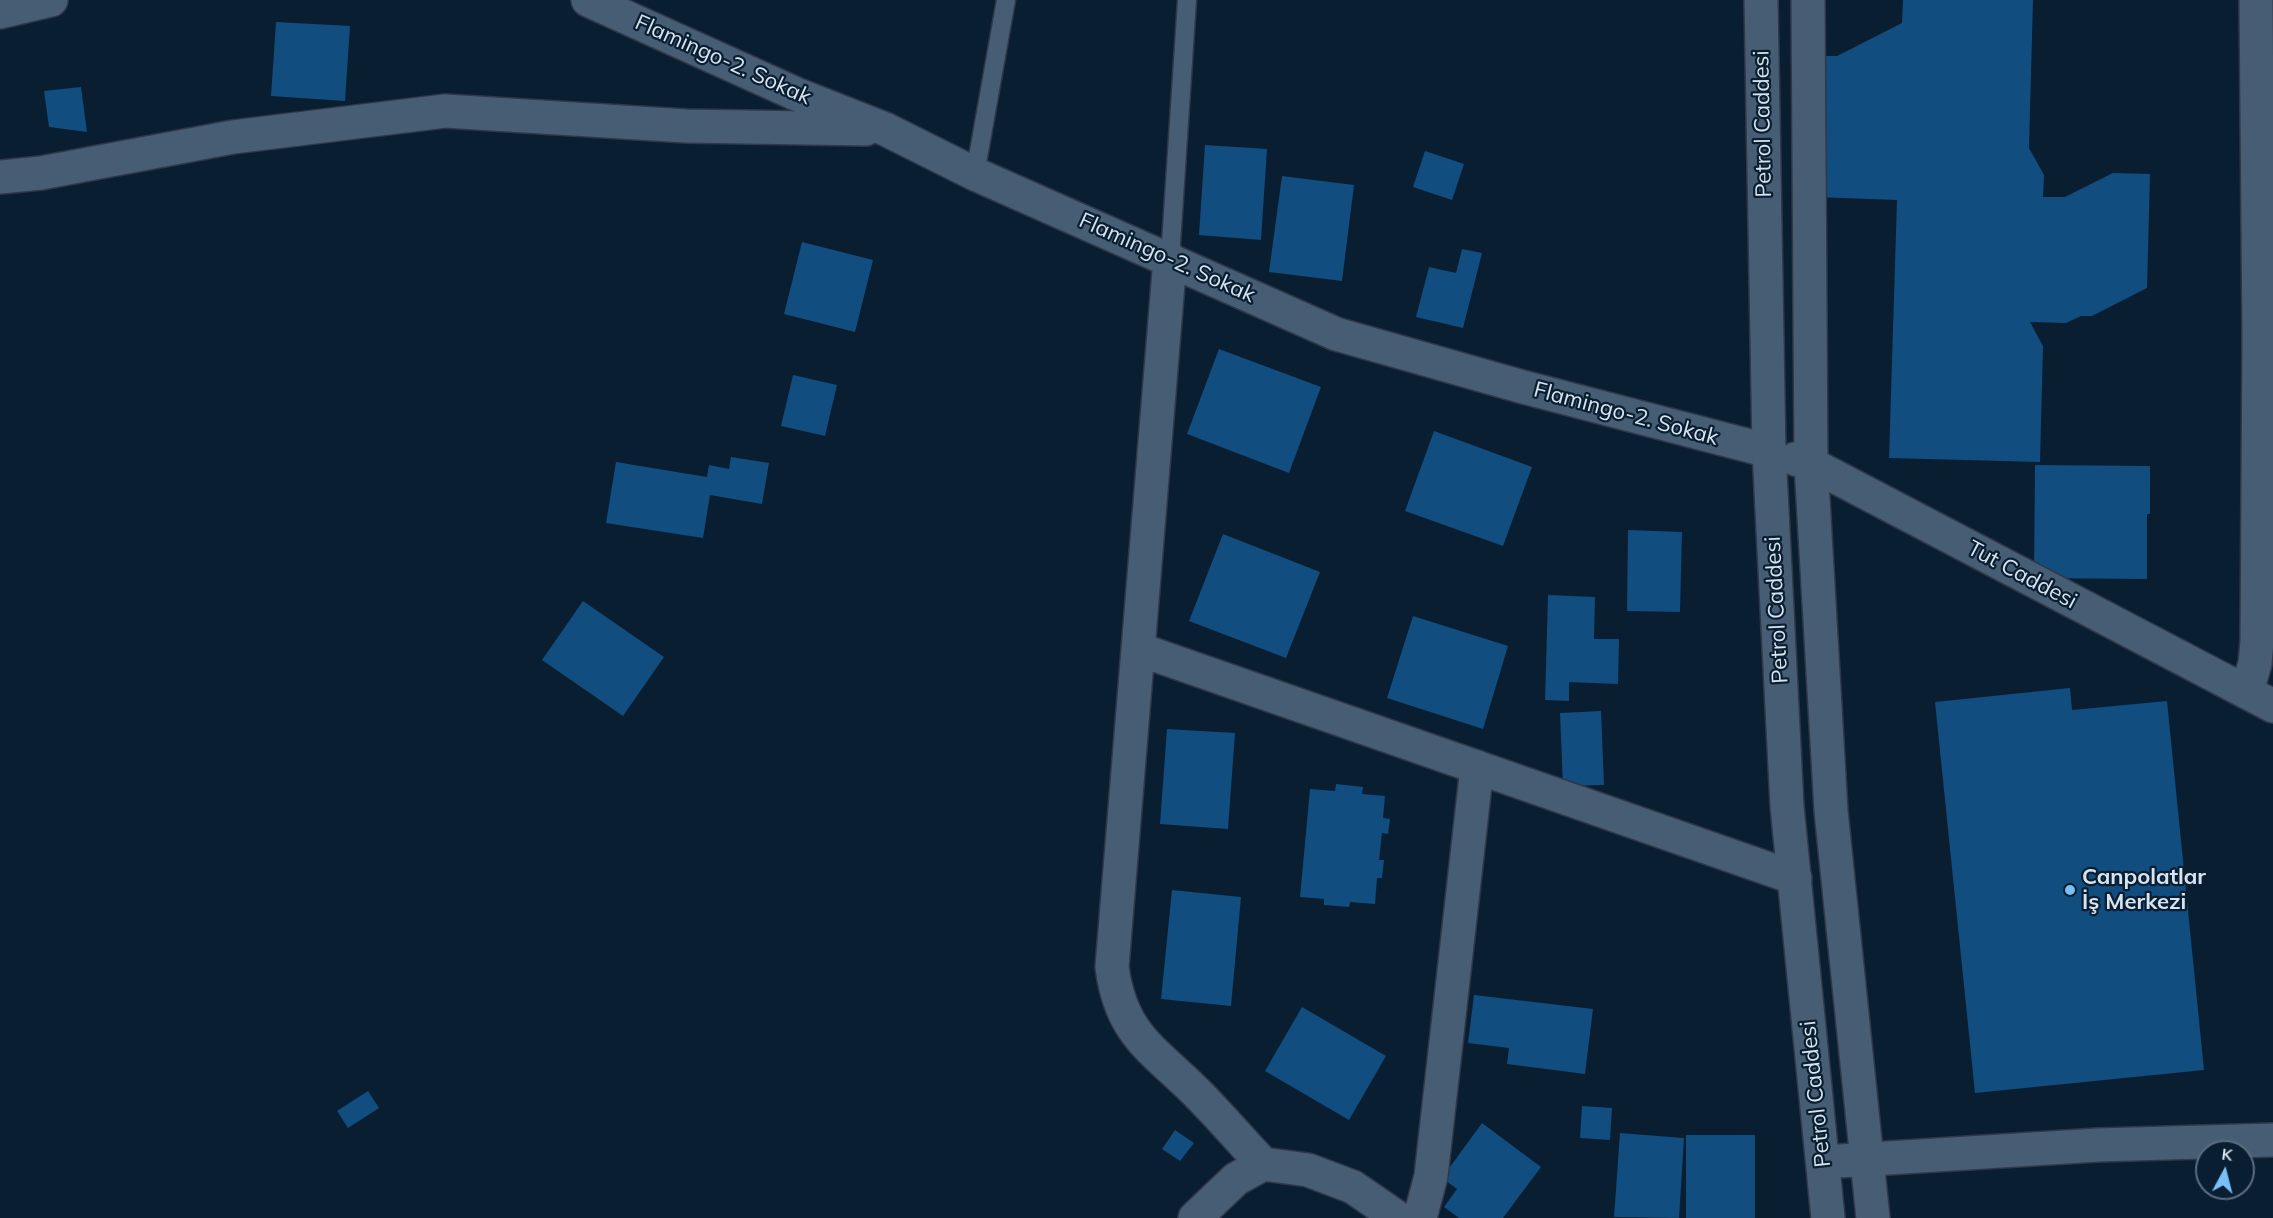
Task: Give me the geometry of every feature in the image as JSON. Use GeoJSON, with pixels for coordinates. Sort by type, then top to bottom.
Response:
{"type":"FeatureCollection","features":[{"type":"Feature","properties":{"kind":"street"},"geometry":{"type":"LineString","coordinates":[[0,12],[51,0]]}},
{"type":"Feature","properties":{"kind":"street","name":"Flamingo-2. Sokak"},"geometry":{"type":"LineString","coordinates":[[588,0],[796,94],[885,129],[975,174],[1336,334],[1523,387],[1769,451]]}},
{"type":"Feature","properties":{"kind":"street","name":"Petrol Caddesi"},"geometry":{"type":"LineString","coordinates":[[1761,0],[1769,451],[1787,794],[1828,1218]]}},
{"type":"Feature","properties":{"kind":"street"},"geometry":{"type":"LineString","coordinates":[[1808,0],[1811,464],[1831,811],[1873,1218]]}},
{"type":"Feature","properties":{"kind":"street"},"geometry":{"type":"LineString","coordinates":[[2256,0],[2266,337],[2258,642],[2255,663],[2260,699]]}},
{"type":"Feature","properties":{"kind":"street"},"geometry":{"type":"LineString","coordinates":[[0,177],[41,173],[233,136],[445,111],[686,126],[885,129]]}},
{"type":"Feature","properties":{"kind":"street"},"geometry":{"type":"LineString","coordinates":[[1170,259],[1112,967],[1115,992],[1124,1016],[1145,1045],[1197,1093],[1263,1164]]}},
{"type":"Feature","properties":{"kind":"street","name":"Tut Caddesi"},"geometry":{"type":"LineString","coordinates":[[1769,451],[1811,464],[2260,699]]}},
{"type":"Feature","properties":{"kind":"street"},"geometry":{"type":"LineString","coordinates":[[1138,649],[1795,878]]}},
{"type":"Feature","properties":{"kind":"street"},"geometry":{"type":"LineString","coordinates":[[1420,1218],[1431,1176],[1477,767]]}},
{"type":"Feature","properties":{"kind":"street"},"geometry":{"type":"LineString","coordinates":[[1823,1162],[2098,1145],[2273,1140]]}},
{"type":"Feature","properties":{"kind":"street"},"geometry":{"type":"LineString","coordinates":[[1195,1218],[1236,1179],[1263,1164],[1308,1170],[1353,1187],[1398,1218]]}},
{"type":"Feature","properties":{"kind":"lane"},"geometry":{"type":"LineString","coordinates":[[975,174],[1006,0]]}},
{"type":"Feature","properties":{"kind":"lane"},"geometry":{"type":"LineString","coordinates":[[1170,259],[1187,0]]}},
{"type":"Feature","properties":{"kind":"building"},"geometry":{"type":"Polygon","coordinates":[[[1903,0],[2033,0],[2029,148],[2044,175],[2043,197],[2065,197],[2113,173],[2150,174],[2147,288],[2092,316],[2081,316],[2066,323],[2030,322],[2043,346],[2040,462],[1889,458],[1897,200],[1814,197],[1818,56],[1837,56],[1902,23],[1903,0]]]}},
{"type":"Feature","properties":{"kind":"building"},"geometry":{"type":"Polygon","coordinates":[[[276,22],[350,26],[345,101],[271,96],[276,22]]]}},
{"type":"Feature","properties":{"kind":"building"},"geometry":{"type":"Polygon","coordinates":[[[81,87],[87,132],[49,127],[44,91],[81,87]]]}},
{"type":"Feature","properties":{"kind":"building"},"geometry":{"type":"Polygon","coordinates":[[[1205,145],[1267,149],[1261,240],[1199,235],[1205,145]]]}},
{"type":"Feature","properties":{"kind":"building"},"geometry":{"type":"Polygon","coordinates":[[[1425,151],[1464,164],[1452,200],[1413,187],[1425,151]]]}},
{"type":"Feature","properties":{"kind":"building"},"geometry":{"type":"Polygon","coordinates":[[[1282,176],[1354,185],[1342,281],[1269,272],[1282,176]]]}},
{"type":"Feature","properties":{"kind":"building"},"geometry":{"type":"Polygon","coordinates":[[[802,242],[873,260],[855,332],[784,314],[802,242]]]}},
{"type":"Feature","properties":{"kind":"building"},"geometry":{"type":"Polygon","coordinates":[[[1462,249],[1482,253],[1463,328],[1416,317],[1429,267],[1456,273],[1462,249]]]}},
{"type":"Feature","properties":{"kind":"building"},"geometry":{"type":"Polygon","coordinates":[[[1219,349],[1321,387],[1289,473],[1187,434],[1219,349]]]}},
{"type":"Feature","properties":{"kind":"building"},"geometry":{"type":"Polygon","coordinates":[[[793,375],[837,385],[825,436],[781,426],[793,375]]]}},
{"type":"Feature","properties":{"kind":"building"},"geometry":{"type":"Polygon","coordinates":[[[1434,431],[1532,467],[1503,546],[1405,511],[1434,431]]]}},
{"type":"Feature","properties":{"kind":"building"},"geometry":{"type":"Polygon","coordinates":[[[731,457],[769,463],[762,504],[710,495],[703,538],[606,523],[616,462],[707,477],[709,465],[729,469],[731,457]]]}},
{"type":"Feature","properties":{"kind":"building"},"geometry":{"type":"Polygon","coordinates":[[[2035,465],[2150,466],[2147,579],[2034,578],[2035,465]]]}},
{"type":"Feature","properties":{"kind":"building"},"geometry":{"type":"Polygon","coordinates":[[[1628,530],[1682,532],[1680,612],[1627,611],[1628,530]]]}},
{"type":"Feature","properties":{"kind":"building"},"geometry":{"type":"Polygon","coordinates":[[[1223,534],[1320,572],[1286,658],[1189,621],[1223,534]]]}},
{"type":"Feature","properties":{"kind":"building"},"geometry":{"type":"Polygon","coordinates":[[[1548,595],[1595,597],[1594,639],[1619,639],[1618,684],[1569,682],[1569,701],[1545,700],[1548,595]]]}},
{"type":"Feature","properties":{"kind":"building"},"geometry":{"type":"Polygon","coordinates":[[[583,601],[664,657],[623,716],[542,660],[583,601]]]}},
{"type":"Feature","properties":{"kind":"building"},"geometry":{"type":"Polygon","coordinates":[[[1413,616],[1508,646],[1483,729],[1387,698],[1413,616]]]}},
{"type":"Feature","properties":{"kind":"building","name":"Canpolatlar İş Merkezi"},"geometry":{"type":"Polygon","coordinates":[[[2070,688],[2072,710],[2167,701],[2204,1070],[1975,1093],[1935,702],[2070,688]]]}},
{"type":"Feature","properties":{"kind":"building"},"geometry":{"type":"Polygon","coordinates":[[[1601,711],[1604,785],[1563,786],[1560,713],[1601,711]]]}},
{"type":"Feature","properties":{"kind":"building"},"geometry":{"type":"Polygon","coordinates":[[[1167,729],[1235,733],[1228,829],[1160,824],[1167,729]]]}},
{"type":"Feature","properties":{"kind":"building"},"geometry":{"type":"Polygon","coordinates":[[[1336,784],[1363,787],[1362,794],[1385,796],[1383,818],[1390,819],[1388,834],[1382,833],[1379,860],[1384,860],[1382,878],[1377,878],[1375,904],[1350,902],[1349,907],[1324,905],[1324,899],[1300,897],[1310,789],[1335,791],[1336,784]]]}},
{"type":"Feature","properties":{"kind":"building"},"geometry":{"type":"Polygon","coordinates":[[[1172,890],[1241,897],[1231,1006],[1161,999],[1172,890]]]}},
{"type":"Feature","properties":{"kind":"building"},"geometry":{"type":"Polygon","coordinates":[[[1474,995],[1593,1009],[1585,1074],[1507,1064],[1509,1048],[1468,1043],[1474,995]]]}},
{"type":"Feature","properties":{"kind":"building"},"geometry":{"type":"Polygon","coordinates":[[[1302,1007],[1386,1056],[1349,1120],[1265,1071],[1302,1007]]]}},
{"type":"Feature","properties":{"kind":"building"},"geometry":{"type":"Polygon","coordinates":[[[368,1091],[379,1108],[348,1128],[337,1111],[368,1091]]]}},
{"type":"Feature","properties":{"kind":"building"},"geometry":{"type":"Polygon","coordinates":[[[1582,1106],[1612,1108],[1610,1140],[1580,1138],[1582,1106]]]}},
{"type":"Feature","properties":{"kind":"building"},"geometry":{"type":"Polygon","coordinates":[[[1482,1123],[1541,1167],[1503,1218],[1459,1218],[1444,1207],[1457,1189],[1442,1178],[1482,1123]]]}},
{"type":"Feature","properties":{"kind":"building"},"geometry":{"type":"Polygon","coordinates":[[[1175,1130],[1194,1143],[1180,1161],[1162,1149],[1175,1130]]]}},
{"type":"Feature","properties":{"kind":"building"},"geometry":{"type":"Polygon","coordinates":[[[1620,1133],[1684,1138],[1679,1218],[1614,1217],[1620,1133]]]}},
{"type":"Feature","properties":{"kind":"building"},"geometry":{"type":"Polygon","coordinates":[[[1686,1135],[1755,1135],[1755,1218],[1686,1218],[1686,1135]]]}},
{"type":"Feature","properties":{"kind":"place","name":"Canpolatlar İş Merkezi"},"geometry":{"type":"Point","coordinates":[2070,890]}}]}
